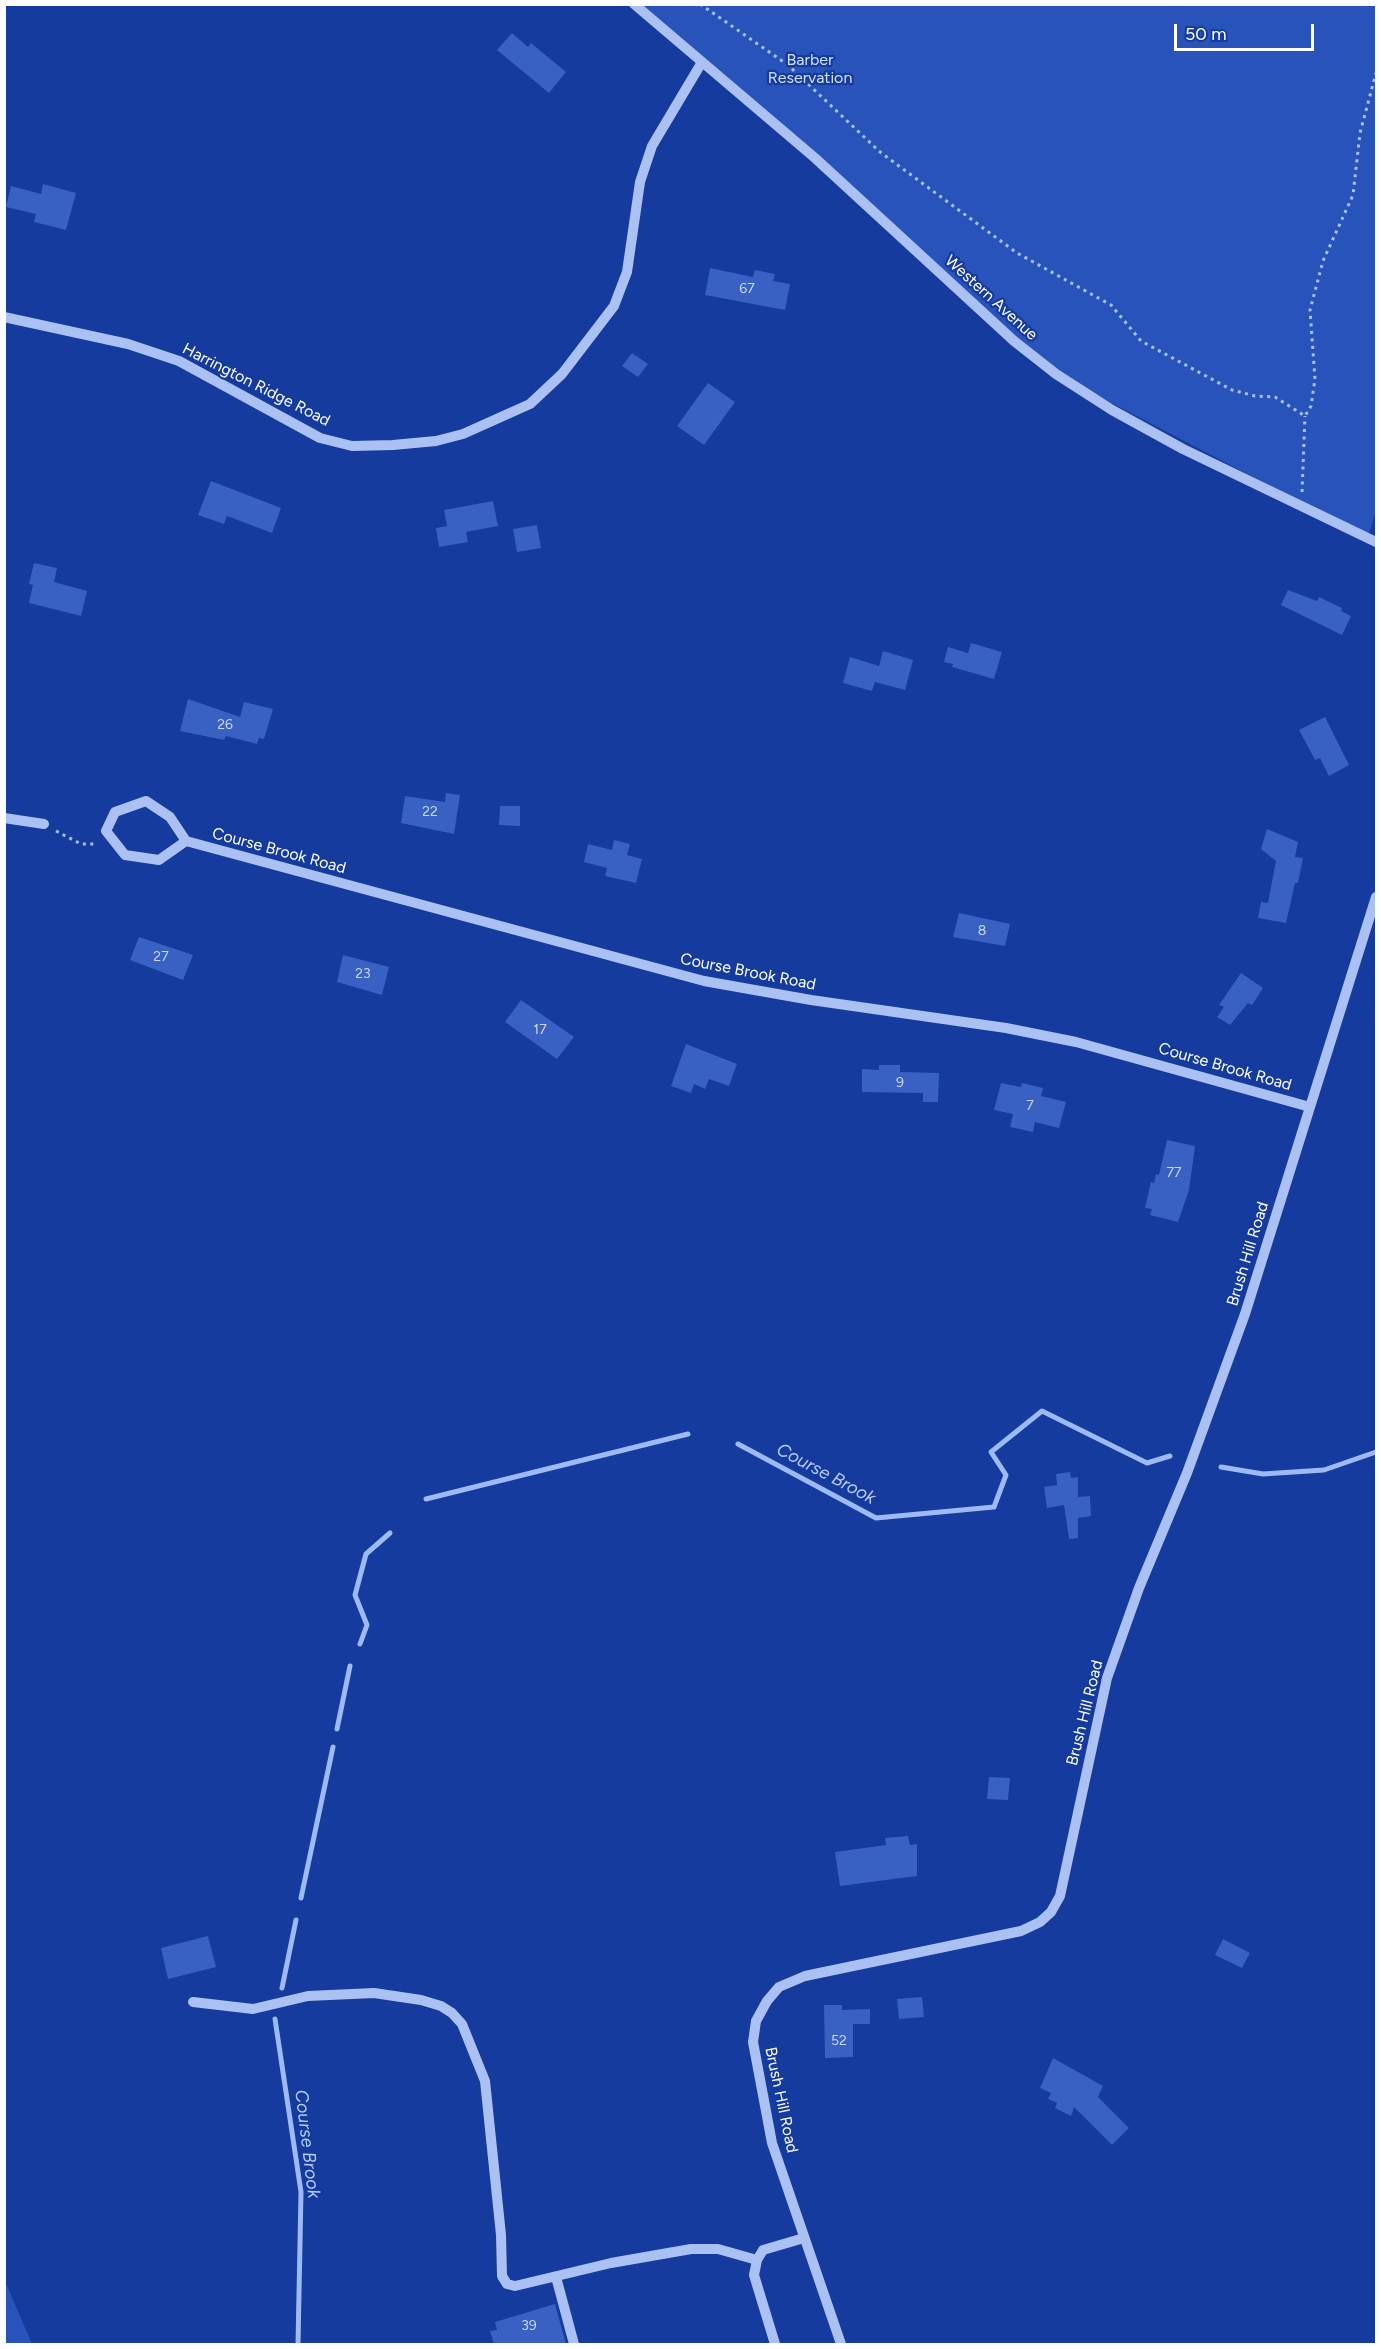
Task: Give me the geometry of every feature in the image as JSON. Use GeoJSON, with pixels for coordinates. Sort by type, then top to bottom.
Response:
{"type":"FeatureCollection","features":[{"type":"Feature","properties":{"kind":"street","name":"Western Avenue"},"geometry":{"type":"LineString","coordinates":[[634,4],[815,158],[1014,341],[1056,374],[1112,410],[1183,449],[1377,542]]}},
{"type":"Feature","properties":{"kind":"street","name":"Harrington Ridge Road"},"geometry":{"type":"LineString","coordinates":[[4,317],[128,344],[179,361],[320,438],[352,446],[393,445],[436,441],[463,434],[530,404],[562,374],[614,306],[627,272],[640,182],[652,146],[702,63]]}},
{"type":"Feature","properties":{"kind":"street","name":"Course Brook Road"},"geometry":{"type":"LineString","coordinates":[[186,842],[159,860],[125,855],[106,831],[115,812],[146,801],[170,817],[186,842],[704,981],[811,1000],[1006,1028],[1076,1042],[1310,1107]]}},
{"type":"Feature","properties":{"kind":"street"},"geometry":{"type":"LineString","coordinates":[[4,818],[44,824]]}},
{"type":"Feature","properties":{"kind":"street","name":"Brush Hill Road"},"geometry":{"type":"LineString","coordinates":[[841,2344],[772,2143],[753,2042],[756,2021],[767,2001],[779,1987],[805,1976],[1021,1931],[1040,1922],[1051,1911],[1060,1896],[1107,1678],[1139,1588],[1187,1473],[1245,1314],[1377,897]]}},
{"type":"Feature","properties":{"kind":"street"},"geometry":{"type":"LineString","coordinates":[[193,2002],[252,2009],[308,1996],[374,1994],[421,2000],[441,2006],[452,2013],[462,2024],[484,2081],[501,2235],[502,2276],[507,2284],[514,2286],[611,2263],[691,2249],[718,2249],[757,2260]]}},
{"type":"Feature","properties":{"kind":"street"},"geometry":{"type":"LineString","coordinates":[[775,2344],[754,2275],[757,2260],[763,2250],[804,2238]]}},
{"type":"Feature","properties":{"kind":"street"},"geometry":{"type":"LineString","coordinates":[[556,2277],[574,2344]]}},
{"type":"Feature","properties":{"kind":"path"},"geometry":{"type":"LineString","coordinates":[[700,4],[788,65],[880,152],[1017,253],[1111,305],[1142,341],[1232,390],[1255,396],[1275,397],[1305,416]]}},
{"type":"Feature","properties":{"kind":"path"},"geometry":{"type":"LineString","coordinates":[[1304,507],[1305,416],[1311,406],[1315,379],[1310,310],[1323,261],[1353,195],[1360,133],[1377,73]]}},
{"type":"Feature","properties":{"kind":"path"},"geometry":{"type":"LineString","coordinates":[[44,824],[81,844],[114,842]]}},
{"type":"Feature","properties":{"kind":"green space","name":"Barber Reservation"},"geometry":{"type":"Polygon","coordinates":[[[635,5],[1376,5],[1376,511],[1368,537],[1056,374],[635,5]]]}},
{"type":"Feature","properties":{"kind":"green space"},"geometry":{"type":"Polygon","coordinates":[[[5,2281],[32,2344],[5,2344],[5,2281]]]}},
{"type":"Feature","properties":{"kind":"building"},"geometry":{"type":"Polygon","coordinates":[[[512,33],[528,47],[531,43],[566,72],[549,93],[497,50],[512,33]]]}},
{"type":"Feature","properties":{"kind":"building"},"geometry":{"type":"Polygon","coordinates":[[[43,184],[76,193],[66,230],[34,222],[36,214],[6,207],[11,186],[41,194],[43,184]]]}},
{"type":"Feature","properties":{"kind":"building"},"geometry":{"type":"Polygon","coordinates":[[[710,268],[753,277],[755,270],[775,274],[773,281],[790,284],[785,310],[705,295],[710,268]]]}},
{"type":"Feature","properties":{"kind":"building"},"geometry":{"type":"Polygon","coordinates":[[[632,353],[648,364],[638,377],[622,366],[632,353]]]}},
{"type":"Feature","properties":{"kind":"building"},"geometry":{"type":"Polygon","coordinates":[[[708,383],[735,402],[704,445],[677,426],[708,383]]]}},
{"type":"Feature","properties":{"kind":"building"},"geometry":{"type":"Polygon","coordinates":[[[211,481],[281,508],[272,533],[227,516],[224,524],[198,515],[211,481]]]}},
{"type":"Feature","properties":{"kind":"building"},"geometry":{"type":"Polygon","coordinates":[[[493,501],[498,526],[466,532],[468,542],[439,547],[436,528],[447,526],[444,510],[493,501]]]}},
{"type":"Feature","properties":{"kind":"building"},"geometry":{"type":"Polygon","coordinates":[[[537,525],[541,548],[517,552],[513,529],[537,525]]]}},
{"type":"Feature","properties":{"kind":"building"},"geometry":{"type":"Polygon","coordinates":[[[34,563],[57,568],[54,582],[87,591],[81,616],[29,603],[33,585],[29,584],[34,563]]]}},
{"type":"Feature","properties":{"kind":"building"},"geometry":{"type":"Polygon","coordinates":[[[1288,590],[1317,601],[1319,597],[1342,608],[1341,611],[1351,616],[1342,635],[1281,605],[1288,590]]]}},
{"type":"Feature","properties":{"kind":"building"},"geometry":{"type":"Polygon","coordinates":[[[971,643],[1002,652],[994,679],[952,667],[953,664],[944,662],[948,647],[968,653],[971,643]]]}},
{"type":"Feature","properties":{"kind":"building"},"geometry":{"type":"Polygon","coordinates":[[[883,651],[913,660],[905,690],[875,682],[872,691],[843,683],[850,657],[879,666],[883,651]]]}},
{"type":"Feature","properties":{"kind":"building"},"geometry":{"type":"Polygon","coordinates":[[[188,699],[240,717],[244,702],[273,709],[264,739],[259,738],[257,744],[226,736],[224,740],[180,731],[188,699]]]}},
{"type":"Feature","properties":{"kind":"building"},"geometry":{"type":"Polygon","coordinates":[[[1325,717],[1349,765],[1329,776],[1320,758],[1315,760],[1299,730],[1325,717]]]}},
{"type":"Feature","properties":{"kind":"building"},"geometry":{"type":"Polygon","coordinates":[[[446,793],[460,795],[454,834],[401,823],[405,796],[445,802],[446,793]]]}},
{"type":"Feature","properties":{"kind":"building"},"geometry":{"type":"Polygon","coordinates":[[[500,806],[520,806],[520,826],[499,825],[500,806]]]}},
{"type":"Feature","properties":{"kind":"building"},"geometry":{"type":"Polygon","coordinates":[[[1267,829],[1298,842],[1295,857],[1303,858],[1286,923],[1258,918],[1261,902],[1268,903],[1276,861],[1261,849],[1267,829]]]}},
{"type":"Feature","properties":{"kind":"building"},"geometry":{"type":"Polygon","coordinates":[[[614,840],[630,844],[627,855],[642,859],[636,883],[605,876],[607,868],[584,862],[588,844],[612,850],[614,840]]]}},
{"type":"Feature","properties":{"kind":"building"},"geometry":{"type":"Polygon","coordinates":[[[959,913],[1010,924],[1005,946],[953,937],[959,913]]]}},
{"type":"Feature","properties":{"kind":"building"},"geometry":{"type":"Polygon","coordinates":[[[139,937],[193,955],[183,980],[130,960],[139,937]]]}},
{"type":"Feature","properties":{"kind":"building"},"geometry":{"type":"Polygon","coordinates":[[[343,955],[389,967],[382,995],[337,982],[343,955]]]}},
{"type":"Feature","properties":{"kind":"building"},"geometry":{"type":"Polygon","coordinates":[[[1241,973],[1263,988],[1252,1005],[1248,1003],[1230,1025],[1217,1017],[1224,1007],[1219,1005],[1241,973]]]}},
{"type":"Feature","properties":{"kind":"building"},"geometry":{"type":"Polygon","coordinates":[[[521,1000],[574,1037],[557,1059],[505,1022],[521,1000]]]}},
{"type":"Feature","properties":{"kind":"building"},"geometry":{"type":"Polygon","coordinates":[[[686,1044],[737,1064],[729,1086],[709,1079],[705,1089],[694,1084],[691,1093],[671,1086],[686,1044]]]}},
{"type":"Feature","properties":{"kind":"building"},"geometry":{"type":"Polygon","coordinates":[[[879,1065],[900,1065],[900,1072],[939,1073],[938,1102],[923,1102],[923,1093],[862,1092],[862,1069],[879,1070],[879,1065]]]}},
{"type":"Feature","properties":{"kind":"building"},"geometry":{"type":"Polygon","coordinates":[[[1001,1083],[1021,1087],[1022,1083],[1043,1088],[1041,1096],[1066,1102],[1059,1128],[1035,1122],[1033,1132],[1010,1127],[1013,1114],[994,1110],[1001,1083]]]}},
{"type":"Feature","properties":{"kind":"building"},"geometry":{"type":"Polygon","coordinates":[[[1167,1140],[1195,1146],[1189,1190],[1178,1222],[1150,1215],[1152,1209],[1145,1208],[1151,1182],[1154,1183],[1156,1174],[1159,1175],[1167,1140]]]}},
{"type":"Feature","properties":{"kind":"building"},"geometry":{"type":"Polygon","coordinates":[[[1070,1472],[1071,1478],[1078,1477],[1078,1497],[1090,1496],[1091,1516],[1078,1518],[1078,1538],[1069,1539],[1064,1505],[1047,1508],[1044,1487],[1057,1485],[1056,1474],[1070,1472]]]}},
{"type":"Feature","properties":{"kind":"building"},"geometry":{"type":"Polygon","coordinates":[[[989,1777],[1010,1778],[1008,1800],[987,1799],[989,1777]]]}},
{"type":"Feature","properties":{"kind":"building"},"geometry":{"type":"Polygon","coordinates":[[[908,1836],[910,1845],[917,1844],[917,1876],[840,1886],[835,1852],[886,1845],[885,1838],[908,1836]]]}},
{"type":"Feature","properties":{"kind":"building"},"geometry":{"type":"Polygon","coordinates":[[[208,1936],[216,1967],[168,1979],[161,1948],[208,1936]]]}},
{"type":"Feature","properties":{"kind":"building"},"geometry":{"type":"Polygon","coordinates":[[[1223,1939],[1250,1953],[1242,1968],[1215,1955],[1223,1939]]]}},
{"type":"Feature","properties":{"kind":"building"},"geometry":{"type":"Polygon","coordinates":[[[922,1997],[924,2017],[899,2019],[897,1999],[922,1997]]]}},
{"type":"Feature","properties":{"kind":"building"},"geometry":{"type":"Polygon","coordinates":[[[824,2005],[842,2005],[842,2010],[870,2009],[870,2024],[853,2024],[853,2057],[825,2058],[824,2005]]]}},
{"type":"Feature","properties":{"kind":"building"},"geometry":{"type":"Polygon","coordinates":[[[1053,2058],[1103,2086],[1098,2097],[1129,2128],[1112,2145],[1074,2107],[1071,2116],[1055,2108],[1057,2103],[1048,2099],[1051,2093],[1040,2088],[1053,2058]]]}},
{"type":"Feature","properties":{"kind":"building"},"geometry":{"type":"Polygon","coordinates":[[[555,2304],[566,2344],[494,2344],[490,2331],[497,2330],[495,2322],[555,2304]]]}},
{"type":"Feature","properties":{"kind":"waterway","name":"Course Brook"},"geometry":{"type":"LineString","coordinates":[[738,1444],[876,1518],[994,1507],[1006,1475],[991,1452],[1042,1411],[1147,1463],[1170,1456]]}},
{"type":"Feature","properties":{"kind":"waterway","name":"Course Brook"},"geometry":{"type":"LineString","coordinates":[[426,1499],[688,1434]]}},
{"type":"Feature","properties":{"kind":"waterway","name":"Course Brook"},"geometry":{"type":"LineString","coordinates":[[1221,1467],[1263,1474],[1324,1470],[1376,1452]]}},
{"type":"Feature","properties":{"kind":"waterway","name":"Course Brook"},"geometry":{"type":"LineString","coordinates":[[360,1644],[367,1625],[355,1595],[366,1554],[390,1533]]}},
{"type":"Feature","properties":{"kind":"waterway","name":"Course Brook"},"geometry":{"type":"LineString","coordinates":[[337,1729],[350,1666]]}},
{"type":"Feature","properties":{"kind":"waterway","name":"Course Brook"},"geometry":{"type":"LineString","coordinates":[[301,1898],[333,1747]]}},
{"type":"Feature","properties":{"kind":"waterway","name":"Course Brook"},"geometry":{"type":"LineString","coordinates":[[282,1988],[296,1920]]}},
{"type":"Feature","properties":{"kind":"waterway","name":"Course Brook"},"geometry":{"type":"LineString","coordinates":[[275,2019],[301,2192],[298,2344]]}}]}
